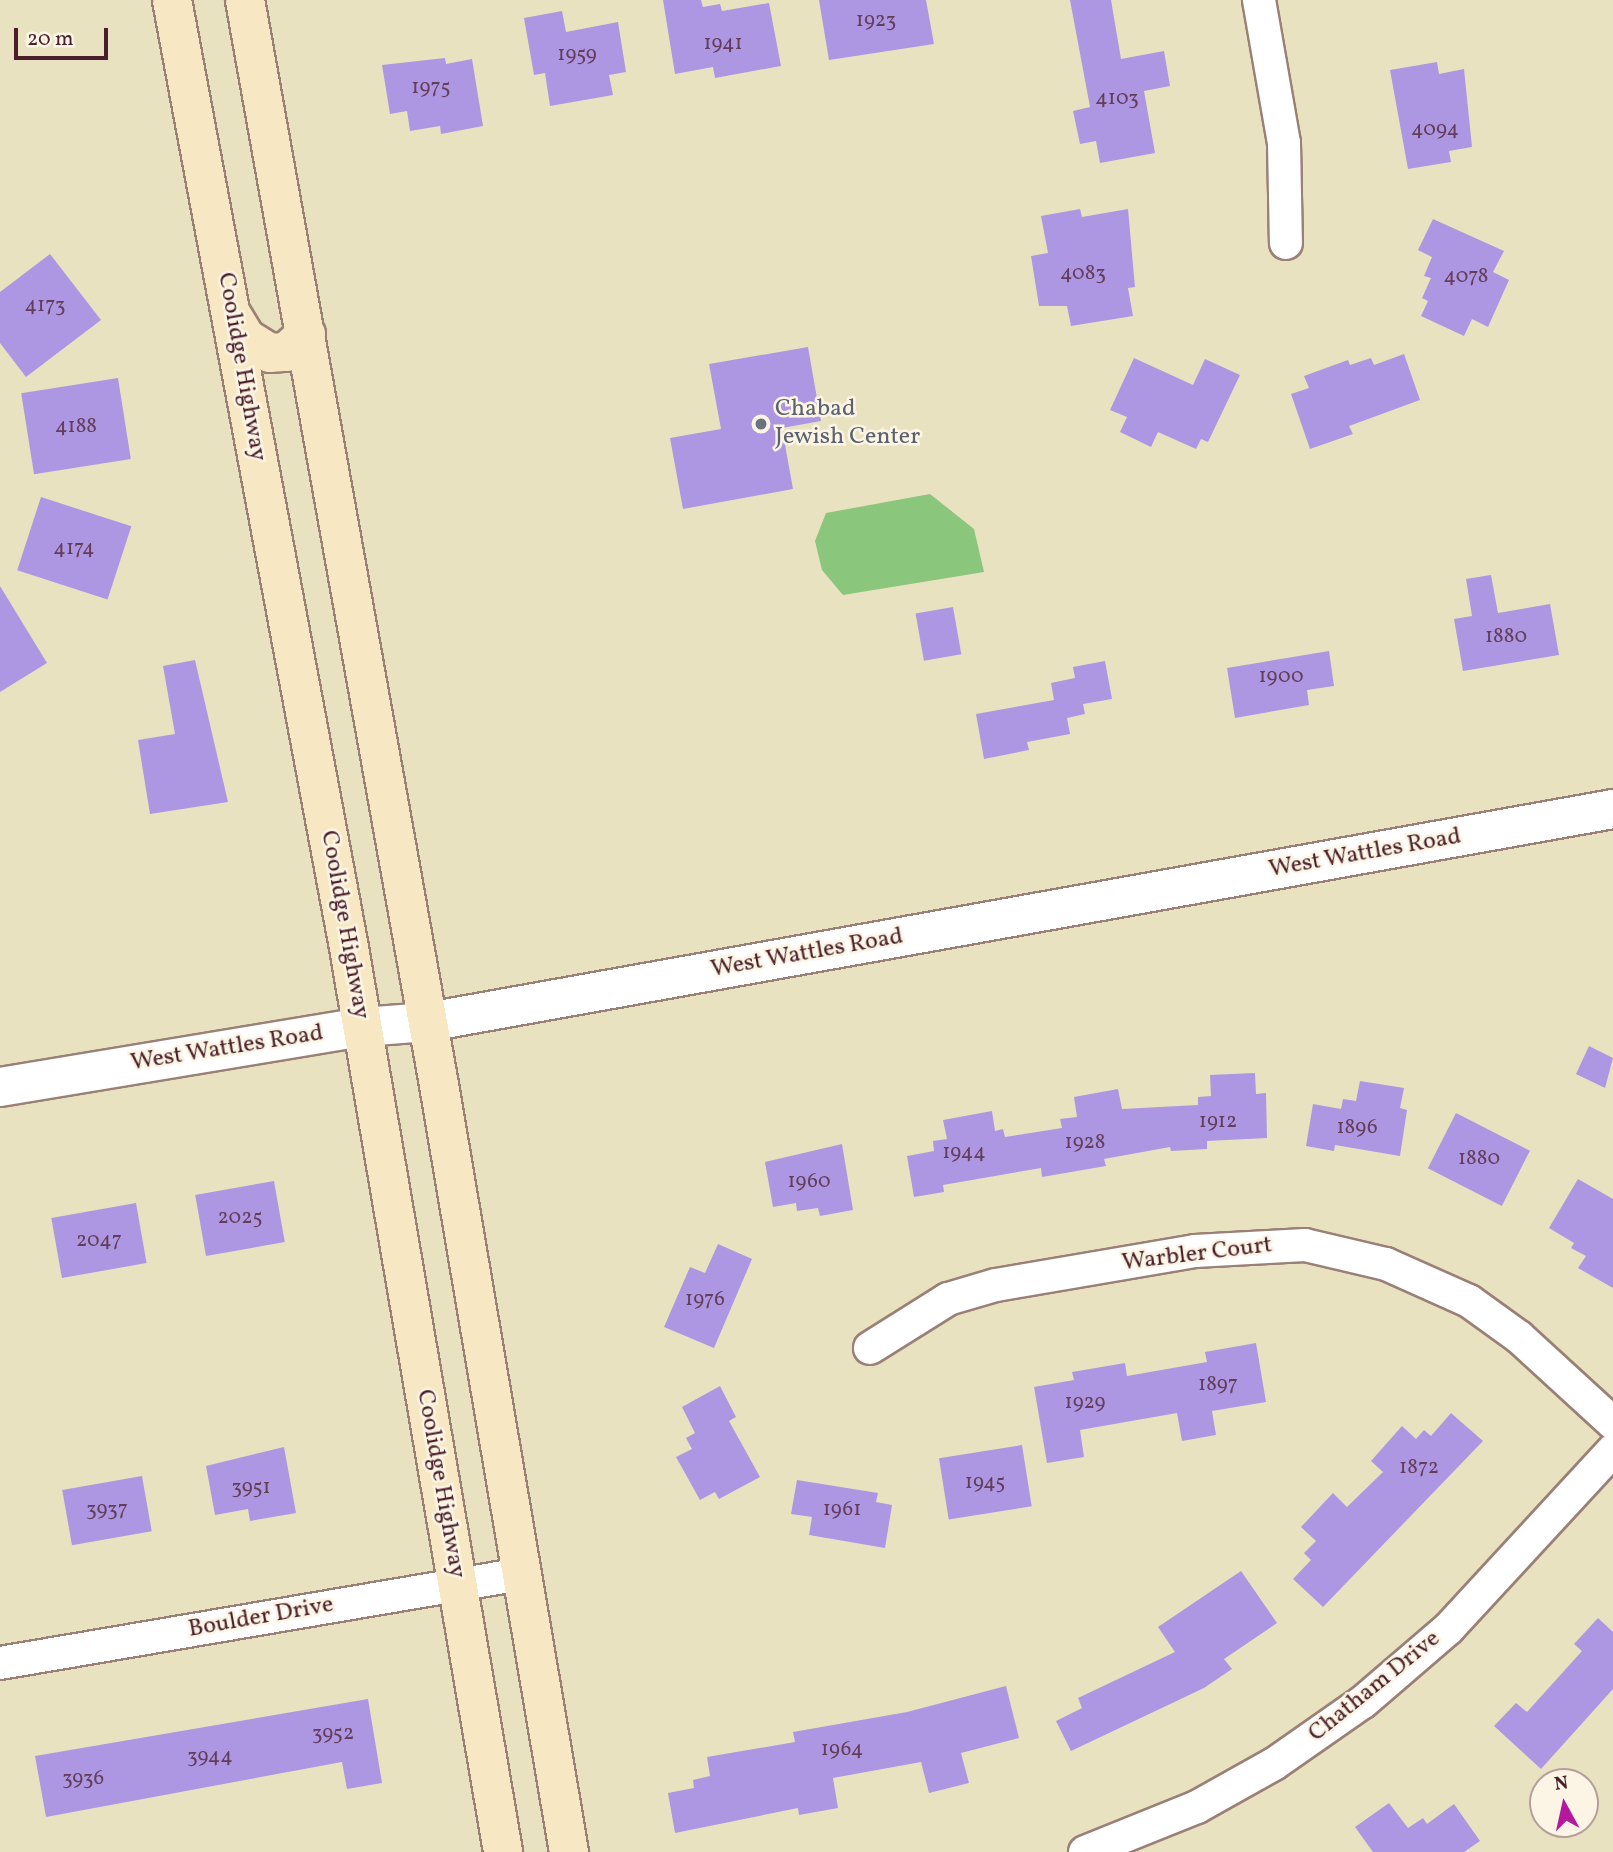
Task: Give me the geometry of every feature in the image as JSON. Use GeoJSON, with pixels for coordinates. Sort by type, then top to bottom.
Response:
{"type":"FeatureCollection","features":[{"type":"Feature","properties":{"kind":"main road","name":"Coolidge Highway"},"geometry":{"type":"LineString","coordinates":[[173,0],[362,1027],[503,1852]]}},
{"type":"Feature","properties":{"kind":"main road"},"geometry":{"type":"LineString","coordinates":[[245,0],[428,1022],[569,1852]]}},
{"type":"Feature","properties":{"kind":"main road"},"geometry":{"type":"LineString","coordinates":[[231,313],[246,338],[270,353],[286,352],[306,334]]}},
{"type":"Feature","properties":{"kind":"street"},"geometry":{"type":"LineString","coordinates":[[1259,0],[1284,143],[1286,243]]}},
{"type":"Feature","properties":{"kind":"street","name":"West Wattles Road"},"geometry":{"type":"LineString","coordinates":[[0,1087],[362,1027],[428,1022],[1613,809]]}},
{"type":"Feature","properties":{"kind":"street","name":"Warbler Court"},"geometry":{"type":"LineString","coordinates":[[870,1348],[948,1299],[996,1285],[1195,1251],[1306,1245],[1385,1264],[1469,1301],[1519,1336],[1613,1423]]}},
{"type":"Feature","properties":{"kind":"street","name":"Chatham Drive"},"geometry":{"type":"LineString","coordinates":[[1085,1852],[1197,1807],[1274,1764],[1363,1702],[1449,1628],[1613,1450]]}},
{"type":"Feature","properties":{"kind":"street","name":"Boulder Drive"},"geometry":{"type":"LineString","coordinates":[[0,1663],[521,1573]]}},
{"type":"Feature","properties":{"kind":"green space"},"geometry":{"type":"Polygon","coordinates":[[[930,494],[974,529],[984,572],[843,595],[822,570],[815,541],[826,513],[930,494]]]}},
{"type":"Feature","properties":{"kind":"building"},"geometry":{"type":"Polygon","coordinates":[[[663,0],[701,0],[703,7],[720,4],[722,11],[769,3],[781,66],[715,78],[713,67],[675,74],[663,0]]]}},
{"type":"Feature","properties":{"kind":"building"},"geometry":{"type":"Polygon","coordinates":[[[819,0],[926,0],[934,44],[829,60],[819,0]]]}},
{"type":"Feature","properties":{"kind":"building"},"geometry":{"type":"Polygon","coordinates":[[[1070,0],[1111,0],[1121,59],[1164,51],[1170,86],[1144,91],[1155,153],[1100,163],[1096,141],[1080,144],[1073,111],[1090,107],[1070,0]]]}},
{"type":"Feature","properties":{"kind":"building"},"geometry":{"type":"Polygon","coordinates":[[[562,11],[566,32],[618,22],[626,72],[609,75],[613,95],[550,106],[545,73],[534,75],[524,18],[562,11]]]}},
{"type":"Feature","properties":{"kind":"building"},"geometry":{"type":"Polygon","coordinates":[[[445,58],[446,64],[472,59],[483,126],[441,134],[440,126],[410,131],[407,111],[390,114],[382,65],[445,58]]]}},
{"type":"Feature","properties":{"kind":"building"},"geometry":{"type":"Polygon","coordinates":[[[1437,62],[1439,74],[1464,69],[1472,147],[1449,151],[1451,162],[1408,169],[1390,70],[1437,62]]]}},
{"type":"Feature","properties":{"kind":"building"},"geometry":{"type":"Polygon","coordinates":[[[1080,209],[1082,217],[1128,209],[1135,287],[1128,288],[1133,316],[1071,326],[1067,306],[1039,306],[1031,256],[1048,253],[1041,216],[1080,209]]]}},
{"type":"Feature","properties":{"kind":"building"},"geometry":{"type":"Polygon","coordinates":[[[1433,219],[1504,251],[1493,272],[1509,280],[1488,327],[1472,319],[1464,336],[1421,316],[1428,301],[1422,298],[1431,278],[1424,276],[1432,257],[1418,250],[1433,219]]]}},
{"type":"Feature","properties":{"kind":"building"},"geometry":{"type":"Polygon","coordinates":[[[50,254],[101,320],[26,377],[0,343],[0,292],[50,254]]]}},
{"type":"Feature","properties":{"kind":"building","name":"Chabad Jewish Center"},"geometry":{"type":"Polygon","coordinates":[[[808,347],[821,421],[782,428],[793,489],[683,509],[670,438],[721,429],[709,364],[808,347]]]}},
{"type":"Feature","properties":{"kind":"building"},"geometry":{"type":"Polygon","coordinates":[[[1404,354],[1420,400],[1349,426],[1353,434],[1310,449],[1291,394],[1309,388],[1304,376],[1348,360],[1350,365],[1371,358],[1374,365],[1404,354]]]}},
{"type":"Feature","properties":{"kind":"building"},"geometry":{"type":"Polygon","coordinates":[[[1134,358],[1193,385],[1205,359],[1240,375],[1208,442],[1201,439],[1196,449],[1158,432],[1151,447],[1120,432],[1127,417],[1110,410],[1134,358]]]}},
{"type":"Feature","properties":{"kind":"building"},"geometry":{"type":"Polygon","coordinates":[[[118,378],[131,459],[34,474],[21,393],[118,378]]]}},
{"type":"Feature","properties":{"kind":"building"},"geometry":{"type":"Polygon","coordinates":[[[41,497],[131,526],[108,600],[17,570],[41,497]]]}},
{"type":"Feature","properties":{"kind":"building"},"geometry":{"type":"Polygon","coordinates":[[[1491,575],[1498,613],[1550,604],[1559,655],[1463,671],[1454,619],[1472,616],[1466,579],[1491,575]]]}},
{"type":"Feature","properties":{"kind":"building"},"geometry":{"type":"Polygon","coordinates":[[[0,586],[47,663],[0,692],[0,586]]]}},
{"type":"Feature","properties":{"kind":"building"},"geometry":{"type":"Polygon","coordinates":[[[953,607],[961,654],[924,661],[916,614],[953,607]]]}},
{"type":"Feature","properties":{"kind":"building"},"geometry":{"type":"Polygon","coordinates":[[[1329,651],[1334,686],[1307,690],[1309,705],[1235,718],[1227,668],[1329,651]]]}},
{"type":"Feature","properties":{"kind":"building"},"geometry":{"type":"Polygon","coordinates":[[[195,660],[228,802],[150,814],[138,740],[175,734],[163,666],[195,660]]]}},
{"type":"Feature","properties":{"kind":"building"},"geometry":{"type":"Polygon","coordinates":[[[1105,661],[1112,699],[1083,704],[1085,714],[1067,718],[1070,734],[1027,742],[1029,750],[984,759],[976,714],[1054,700],[1051,683],[1075,678],[1073,667],[1105,661]]]}},
{"type":"Feature","properties":{"kind":"building"},"geometry":{"type":"Polygon","coordinates":[[[1589,1046],[1613,1058],[1605,1088],[1576,1074],[1589,1046]]]}},
{"type":"Feature","properties":{"kind":"building"},"geometry":{"type":"Polygon","coordinates":[[[1255,1073],[1256,1094],[1266,1093],[1267,1138],[1207,1141],[1207,1149],[1171,1151],[1170,1147],[1104,1159],[1106,1166],[1042,1177],[1041,1168],[943,1185],[944,1192],[914,1197],[907,1156],[934,1151],[933,1141],[947,1139],[943,1120],[992,1111],[995,1131],[1003,1129],[1005,1137],[1062,1128],[1060,1119],[1077,1117],[1074,1097],[1118,1089],[1122,1109],[1198,1105],[1198,1097],[1211,1096],[1210,1075],[1255,1073]]]}},
{"type":"Feature","properties":{"kind":"building"},"geometry":{"type":"Polygon","coordinates":[[[1360,1081],[1404,1088],[1400,1108],[1407,1110],[1400,1156],[1335,1145],[1334,1151],[1306,1146],[1313,1104],[1341,1109],[1343,1099],[1356,1101],[1360,1081]]]}},
{"type":"Feature","properties":{"kind":"building"},"geometry":{"type":"Polygon","coordinates":[[[1456,1113],[1530,1151],[1502,1206],[1428,1168],[1456,1113]]]}},
{"type":"Feature","properties":{"kind":"building"},"geometry":{"type":"Polygon","coordinates":[[[842,1144],[853,1210],[820,1216],[818,1208],[797,1211],[796,1203],[773,1207],[765,1162],[842,1144]]]}},
{"type":"Feature","properties":{"kind":"building"},"geometry":{"type":"Polygon","coordinates":[[[1578,1179],[1613,1199],[1613,1288],[1578,1268],[1586,1256],[1571,1248],[1574,1243],[1549,1228],[1578,1179]]]}},
{"type":"Feature","properties":{"kind":"building"},"geometry":{"type":"Polygon","coordinates":[[[274,1181],[285,1242],[206,1256],[195,1195],[274,1181]]]}},
{"type":"Feature","properties":{"kind":"building"},"geometry":{"type":"Polygon","coordinates":[[[136,1203],[147,1263],[62,1278],[51,1218],[136,1203]]]}},
{"type":"Feature","properties":{"kind":"building"},"geometry":{"type":"Polygon","coordinates":[[[718,1244],[752,1259],[714,1348],[664,1327],[690,1267],[705,1273],[718,1244]]]}},
{"type":"Feature","properties":{"kind":"building"},"geometry":{"type":"Polygon","coordinates":[[[1256,1343],[1266,1402],[1212,1411],[1216,1435],[1182,1441],[1177,1413],[1080,1430],[1084,1457],[1047,1463],[1034,1387],[1074,1380],[1072,1372],[1125,1363],[1127,1376],[1207,1362],[1205,1352],[1256,1343]]]}},
{"type":"Feature","properties":{"kind":"building"},"geometry":{"type":"Polygon","coordinates":[[[720,1386],[736,1417],[729,1421],[760,1477],[719,1499],[715,1492],[700,1500],[676,1457],[692,1449],[686,1438],[695,1433],[682,1407],[720,1386]]]}},
{"type":"Feature","properties":{"kind":"building"},"geometry":{"type":"Polygon","coordinates":[[[1451,1413],[1483,1441],[1323,1607],[1293,1579],[1311,1560],[1304,1553],[1316,1541],[1301,1527],[1333,1493],[1347,1507],[1383,1472],[1371,1461],[1402,1426],[1416,1439],[1424,1430],[1431,1436],[1451,1413]]]}},
{"type":"Feature","properties":{"kind":"building"},"geometry":{"type":"Polygon","coordinates":[[[1022,1445],[1032,1506],[949,1519],[939,1458],[1022,1445]]]}},
{"type":"Feature","properties":{"kind":"building"},"geometry":{"type":"Polygon","coordinates":[[[284,1447],[296,1513],[250,1521],[248,1509],[215,1515],[206,1466],[284,1447]]]}},
{"type":"Feature","properties":{"kind":"building"},"geometry":{"type":"Polygon","coordinates":[[[142,1476],[152,1531],[72,1545],[62,1490],[142,1476]]]}},
{"type":"Feature","properties":{"kind":"building"},"geometry":{"type":"Polygon","coordinates":[[[797,1480],[878,1493],[876,1502],[892,1505],[885,1548],[809,1535],[812,1517],[791,1514],[797,1480]]]}},
{"type":"Feature","properties":{"kind":"building"},"geometry":{"type":"Polygon","coordinates":[[[1241,1571],[1277,1623],[1224,1659],[1232,1669],[1204,1688],[1071,1751],[1056,1721],[1082,1708],[1078,1698],[1175,1652],[1158,1627],[1241,1571]]]}},
{"type":"Feature","properties":{"kind":"building"},"geometry":{"type":"Polygon","coordinates":[[[1598,1618],[1613,1632],[1613,1689],[1540,1768],[1494,1726],[1516,1703],[1527,1712],[1582,1651],[1574,1644],[1598,1618]]]}},
{"type":"Feature","properties":{"kind":"building"},"geometry":{"type":"Polygon","coordinates":[[[1006,1686],[1019,1738],[961,1753],[969,1783],[929,1793],[921,1762],[833,1778],[838,1808],[799,1815],[798,1808],[675,1833],[668,1793],[694,1788],[693,1780],[710,1776],[707,1757],[795,1742],[793,1732],[907,1712],[1006,1686]]]}},
{"type":"Feature","properties":{"kind":"building"},"geometry":{"type":"Polygon","coordinates":[[[368,1699],[382,1783],[347,1789],[342,1762],[46,1817],[35,1756],[368,1699]]]}},
{"type":"Feature","properties":{"kind":"building"},"geometry":{"type":"Polygon","coordinates":[[[1389,1803],[1408,1828],[1423,1818],[1427,1824],[1454,1804],[1480,1841],[1464,1852],[1373,1852],[1355,1827],[1389,1803]]]}},
{"type":"Feature","properties":{"kind":"place","name":"Chabad Jewish Center"},"geometry":{"type":"Point","coordinates":[761,424]}}]}
